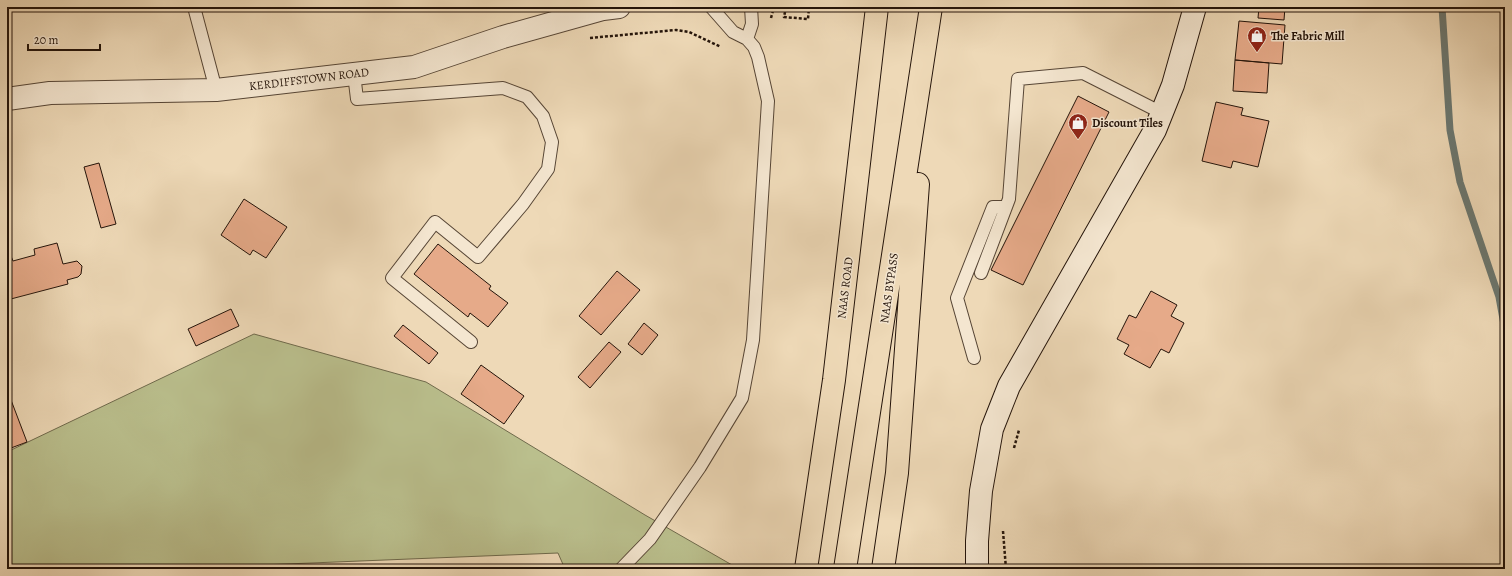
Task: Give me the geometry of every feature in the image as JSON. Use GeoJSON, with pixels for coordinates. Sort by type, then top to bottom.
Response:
{"type":"FeatureCollection","features":[{"type":"Feature","properties":{"kind":"highway","name":"NAAS ROAD"},"geometry":{"type":"LineString","coordinates":[[806,569],[834,380],[877,7]]}},
{"type":"Feature","properties":{"kind":"highway","name":"NAAS BYPASS"},"geometry":{"type":"LineString","coordinates":[[845,569],[931,7]]}},
{"type":"Feature","properties":{"kind":"highway"},"geometry":{"type":"LineString","coordinates":[[884,569],[897,473],[931,7]]}},
{"type":"Feature","properties":{"kind":"street"},"geometry":{"type":"LineString","coordinates":[[978,569],[977,541],[981,491],[992,429],[1009,386],[1154,130],[1173,85],[1196,7]]}},
{"type":"Feature","properties":{"kind":"street","name":"KERDIFFSTOWN ROAD"},"geometry":{"type":"LineString","coordinates":[[7,99],[50,93],[216,90],[414,67],[503,37],[609,8]]}},
{"type":"Feature","properties":{"kind":"lane"},"geometry":{"type":"LineString","coordinates":[[194,7],[216,90]]}},
{"type":"Feature","properties":{"kind":"lane"},"geometry":{"type":"LineString","coordinates":[[621,569],[650,539],[700,467],[742,398],[753,340],[768,101],[758,57],[747,39],[733,32],[711,7]]}},
{"type":"Feature","properties":{"kind":"lane"},"geometry":{"type":"LineString","coordinates":[[747,39],[752,24],[751,7]]}},
{"type":"Feature","properties":{"kind":"lane"},"geometry":{"type":"LineString","coordinates":[[982,273],[1009,199],[1018,79],[1083,73],[1162,112]]}},
{"type":"Feature","properties":{"kind":"lane"},"geometry":{"type":"LineString","coordinates":[[354,74],[357,99],[503,88],[527,97],[543,116],[552,142],[548,170],[523,204],[478,257],[435,222],[392,278],[471,342]]}},
{"type":"Feature","properties":{"kind":"lane"},"geometry":{"type":"LineString","coordinates":[[974,358],[957,298],[993,207],[1006,207]]}},
{"type":"Feature","properties":{"kind":"path"},"geometry":{"type":"LineString","coordinates":[[587,37],[596,39],[676,30],[689,32],[720,47],[747,39],[768,27],[774,7]]}},
{"type":"Feature","properties":{"kind":"path"},"geometry":{"type":"LineString","coordinates":[[786,7],[784,17],[808,19],[809,7]]}},
{"type":"Feature","properties":{"kind":"path"},"geometry":{"type":"LineString","coordinates":[[1014,451],[1019,428]]}},
{"type":"Feature","properties":{"kind":"path"},"geometry":{"type":"LineString","coordinates":[[1002,526],[1006,569]]}},
{"type":"Feature","properties":{"kind":"green space"},"geometry":{"type":"Polygon","coordinates":[[[254,334],[426,382],[645,515],[739,569],[565,569],[558,553],[237,566],[232,569],[7,569],[7,452],[254,334]]]}},
{"type":"Feature","properties":{"kind":"building"},"geometry":{"type":"Polygon","coordinates":[[[1259,7],[1285,7],[1284,20],[1258,18],[1259,7]]]}},
{"type":"Feature","properties":{"kind":"building"},"geometry":{"type":"Polygon","coordinates":[[[1239,21],[1285,25],[1282,64],[1235,60],[1239,21]]]}},
{"type":"Feature","properties":{"kind":"building"},"geometry":{"type":"Polygon","coordinates":[[[1235,60],[1269,63],[1267,93],[1233,91],[1235,60]]]}},
{"type":"Feature","properties":{"kind":"building"},"geometry":{"type":"Polygon","coordinates":[[[1078,96],[1109,112],[1023,285],[991,270],[1078,96]]]}},
{"type":"Feature","properties":{"kind":"building"},"geometry":{"type":"Polygon","coordinates":[[[1216,102],[1243,108],[1241,115],[1269,121],[1258,167],[1233,161],[1231,168],[1202,161],[1216,102]]]}},
{"type":"Feature","properties":{"kind":"building"},"geometry":{"type":"Polygon","coordinates":[[[99,163],[116,224],[101,228],[84,167],[99,163]]]}},
{"type":"Feature","properties":{"kind":"building"},"geometry":{"type":"Polygon","coordinates":[[[244,199],[287,227],[266,258],[253,250],[250,255],[221,235],[244,199]]]}},
{"type":"Feature","properties":{"kind":"building"},"geometry":{"type":"Polygon","coordinates":[[[57,243],[63,264],[77,261],[82,266],[81,274],[78,277],[67,280],[68,284],[7,300],[7,257],[11,256],[13,261],[35,255],[34,249],[57,243]]]}},
{"type":"Feature","properties":{"kind":"building"},"geometry":{"type":"Polygon","coordinates":[[[438,244],[491,286],[489,289],[508,303],[488,327],[470,313],[468,317],[414,274],[438,244]]]}},
{"type":"Feature","properties":{"kind":"building"},"geometry":{"type":"Polygon","coordinates":[[[617,271],[640,290],[601,335],[579,316],[617,271]]]}},
{"type":"Feature","properties":{"kind":"building"},"geometry":{"type":"Polygon","coordinates":[[[1151,291],[1177,305],[1171,316],[1184,323],[1169,353],[1161,349],[1150,368],[1124,354],[1129,345],[1117,339],[1129,315],[1136,318],[1151,291]]]}},
{"type":"Feature","properties":{"kind":"building"},"geometry":{"type":"Polygon","coordinates":[[[231,309],[239,326],[196,346],[188,329],[231,309]]]}},
{"type":"Feature","properties":{"kind":"building"},"geometry":{"type":"Polygon","coordinates":[[[644,323],[658,335],[642,355],[628,344],[644,323]]]}},
{"type":"Feature","properties":{"kind":"building"},"geometry":{"type":"Polygon","coordinates":[[[403,325],[438,353],[429,364],[394,336],[403,325]]]}},
{"type":"Feature","properties":{"kind":"building"},"geometry":{"type":"Polygon","coordinates":[[[609,342],[621,352],[590,388],[578,377],[609,342]]]}},
{"type":"Feature","properties":{"kind":"building"},"geometry":{"type":"Polygon","coordinates":[[[481,365],[524,396],[504,424],[461,394],[481,365]]]}},
{"type":"Feature","properties":{"kind":"building"},"geometry":{"type":"Polygon","coordinates":[[[11,400],[27,442],[11,448],[7,435],[7,401],[11,400]]]}},
{"type":"Feature","properties":{"kind":"waterway"},"geometry":{"type":"LineString","coordinates":[[1442,7],[1450,130],[1460,182],[1499,297],[1505,330]]}},
{"type":"Feature","properties":{"kind":"place","name":"The Fabric Mill"},"geometry":{"type":"Point","coordinates":[1257,53]}},
{"type":"Feature","properties":{"kind":"place","name":"Discount Tiles"},"geometry":{"type":"Point","coordinates":[1078,140]}}]}
